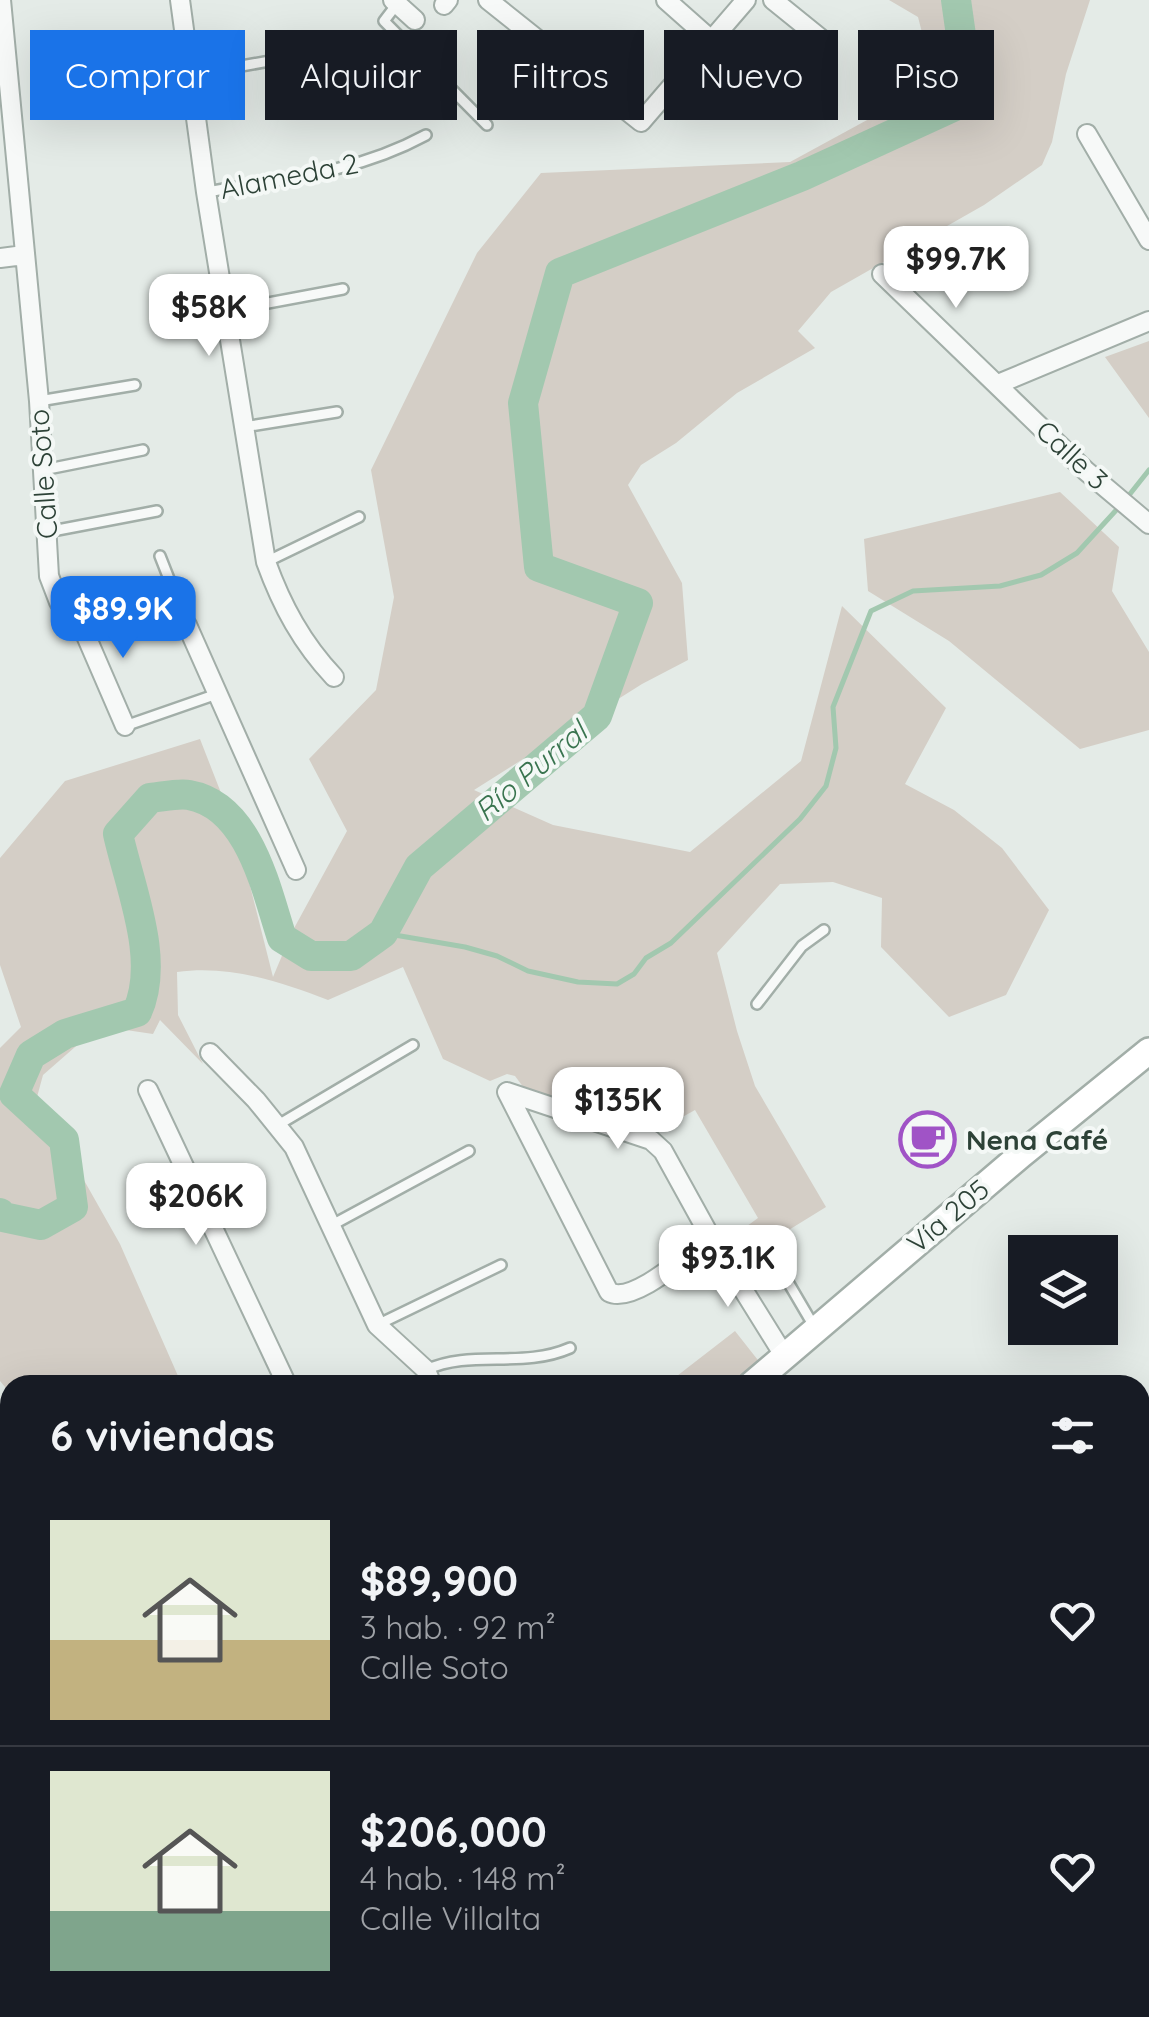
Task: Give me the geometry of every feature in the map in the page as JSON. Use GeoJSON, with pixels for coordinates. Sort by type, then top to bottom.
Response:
{"type":"FeatureCollection","features":[{"type":"Feature","properties":{"kind":"main road","name":"Vía 205"},"geometry":{"type":"LineString","coordinates":[[763,1375],[1149,1051]]}},
{"type":"Feature","properties":{"kind":"street","name":"Calle Soto"},"geometry":{"type":"LineString","coordinates":[[2,0],[39,402],[49,576],[59,602],[77,616],[125,726]]}},
{"type":"Feature","properties":{"kind":"street"},"geometry":{"type":"LineString","coordinates":[[180,0],[184,30]]}},
{"type":"Feature","properties":{"kind":"street"},"geometry":{"type":"LineString","coordinates":[[488,0],[641,122],[664,94]]}},
{"type":"Feature","properties":{"kind":"street"},"geometry":{"type":"LineString","coordinates":[[666,0],[700,30]]}},
{"type":"Feature","properties":{"kind":"street"},"geometry":{"type":"LineString","coordinates":[[718,30],[746,0]]}},
{"type":"Feature","properties":{"kind":"street"},"geometry":{"type":"LineString","coordinates":[[773,0],[810,30]]}},
{"type":"Feature","properties":{"kind":"street"},"geometry":{"type":"LineString","coordinates":[[395,2],[415,20]]}},
{"type":"Feature","properties":{"kind":"street"},"geometry":{"type":"LineString","coordinates":[[196,120],[266,562],[279,598],[310,652],[334,677]]}},
{"type":"Feature","properties":{"kind":"street"},"geometry":{"type":"LineString","coordinates":[[1087,134],[1149,240]]}},
{"type":"Feature","properties":{"kind":"street"},"geometry":{"type":"LineString","coordinates":[[0,258],[24,255]]}},
{"type":"Feature","properties":{"kind":"street","name":"Calle 3"},"geometry":{"type":"LineString","coordinates":[[882,274],[1086,470],[1149,524]]}},
{"type":"Feature","properties":{"kind":"street"},"geometry":{"type":"LineString","coordinates":[[998,384],[1149,321]]}},
{"type":"Feature","properties":{"kind":"street"},"geometry":{"type":"LineString","coordinates":[[77,616],[170,613],[187,625],[296,870]]}},
{"type":"Feature","properties":{"kind":"street"},"geometry":{"type":"LineString","coordinates":[[210,1052],[277,1126],[306,1169],[377,1325],[426,1375]]}},
{"type":"Feature","properties":{"kind":"street"},"geometry":{"type":"LineString","coordinates":[[148,1090],[282,1375]]}},
{"type":"Feature","properties":{"kind":"street"},"geometry":{"type":"LineString","coordinates":[[632,1132],[645,1090]]}},
{"type":"Feature","properties":{"kind":"street"},"geometry":{"type":"LineString","coordinates":[[711,1238],[634,1293],[615,1296],[603,1286],[506,1092],[652,1140],[663,1151],[711,1238],[785,1356]]}},
{"type":"Feature","properties":{"kind":"lane"},"geometry":{"type":"LineString","coordinates":[[395,2],[384,21],[488,125]]}},
{"type":"Feature","properties":{"kind":"lane","name":"Alameda 2"},"geometry":{"type":"LineString","coordinates":[[206,192],[358,166],[390,155],[426,135]]}},
{"type":"Feature","properties":{"kind":"lane"},"geometry":{"type":"LineString","coordinates":[[225,311],[343,289]]}},
{"type":"Feature","properties":{"kind":"lane"},"geometry":{"type":"LineString","coordinates":[[39,402],[134,385]]}},
{"type":"Feature","properties":{"kind":"lane"},"geometry":{"type":"LineString","coordinates":[[244,426],[337,412]]}},
{"type":"Feature","properties":{"kind":"lane"},"geometry":{"type":"LineString","coordinates":[[43,470],[143,450]]}},
{"type":"Feature","properties":{"kind":"lane"},"geometry":{"type":"LineString","coordinates":[[47,532],[157,511]]}},
{"type":"Feature","properties":{"kind":"lane"},"geometry":{"type":"LineString","coordinates":[[266,562],[359,517]]}},
{"type":"Feature","properties":{"kind":"lane"},"geometry":{"type":"LineString","coordinates":[[160,556],[187,625]]}},
{"type":"Feature","properties":{"kind":"lane"},"geometry":{"type":"LineString","coordinates":[[125,726],[219,693]]}},
{"type":"Feature","properties":{"kind":"lane"},"geometry":{"type":"LineString","coordinates":[[757,1004],[802,946],[824,930]]}},
{"type":"Feature","properties":{"kind":"lane"},"geometry":{"type":"LineString","coordinates":[[277,1126],[413,1046]]}},
{"type":"Feature","properties":{"kind":"lane"},"geometry":{"type":"LineString","coordinates":[[332,1225],[469,1152]]}},
{"type":"Feature","properties":{"kind":"lane"},"geometry":{"type":"LineString","coordinates":[[768,1248],[816,1330]]}},
{"type":"Feature","properties":{"kind":"lane"},"geometry":{"type":"LineString","coordinates":[[377,1325],[501,1266]]}},
{"type":"Feature","properties":{"kind":"lane"},"geometry":{"type":"LineString","coordinates":[[432,1375],[445,1362],[548,1358],[570,1348]]}},
{"type":"Feature","properties":{"kind":"shaded area"},"geometry":{"type":"Polygon","coordinates":[[[889,0],[1090,0],[1066,74],[1052,142],[1042,165],[984,205],[831,292],[798,331],[815,348],[737,393],[676,443],[641,465],[628,485],[682,583],[688,660],[642,684],[474,790],[553,825],[690,852],[801,761],[842,606],[946,708],[905,784],[954,810],[1002,848],[1049,910],[1006,995],[949,1017],[881,947],[882,898],[833,882],[780,884],[717,953],[755,1086],[826,1207],[737,1262],[724,1243],[758,1218],[695,1110],[652,1134],[641,1128],[658,1088],[634,1080],[620,1122],[524,1088],[515,1076],[507,1074],[490,1081],[443,1059],[403,967],[328,1000],[254,976],[197,970],[177,972],[178,1015],[203,1064],[160,1020],[153,1034],[99,1026],[43,1075],[37,1097],[120,1244],[178,1375],[0,1375],[0,1048],[21,1027],[0,965],[0,858],[65,781],[200,739],[237,834],[273,977],[292,932],[347,831],[309,759],[376,690],[394,597],[371,470],[477,253],[541,173],[790,162],[867,120],[994,120],[994,30],[921,30],[918,17],[889,0]]]}},
{"type":"Feature","properties":{"kind":"shaded area"},"geometry":{"type":"Polygon","coordinates":[[[1149,341],[1149,418],[1105,357],[1149,341]]]}},
{"type":"Feature","properties":{"kind":"shaded area"},"geometry":{"type":"Polygon","coordinates":[[[1060,492],[1119,547],[1112,591],[1149,652],[1149,730],[1080,749],[949,641],[868,591],[864,539],[1060,492]]]}},
{"type":"Feature","properties":{"kind":"shaded area"},"geometry":{"type":"Polygon","coordinates":[[[735,1331],[761,1364],[746,1375],[678,1375],[735,1331]]]}},
{"type":"Feature","properties":{"kind":"waterway","name":"Río Purral"},"geometry":{"type":"LineString","coordinates":[[0,1213],[41,1225],[73,1207],[64,1140],[14,1094],[31,1055],[65,1034],[137,1012],[144,992],[145,947],[118,834],[150,798],[189,795],[210,802],[227,815],[241,832],[262,875],[282,938],[311,956],[351,956],[383,933],[419,867],[597,716],[638,603],[539,567],[523,403],[560,273],[802,176],[970,99],[956,0]]}},
{"type":"Feature","properties":{"kind":"waterway"},"geometry":{"type":"LineString","coordinates":[[1126,499],[1149,470]]}},
{"type":"Feature","properties":{"kind":"waterway"},"geometry":{"type":"LineString","coordinates":[[383,933],[465,947],[528,971],[578,982],[617,984],[634,974],[646,958],[671,943],[800,819],[826,786],[836,748],[833,707],[871,611],[913,591],[1000,586],[1041,575],[1077,553],[1119,507]]}},
{"type":"Feature","properties":{"kind":"place","name":"Nena Café"},"geometry":{"type":"Point","coordinates":[927,1140]}}]}
